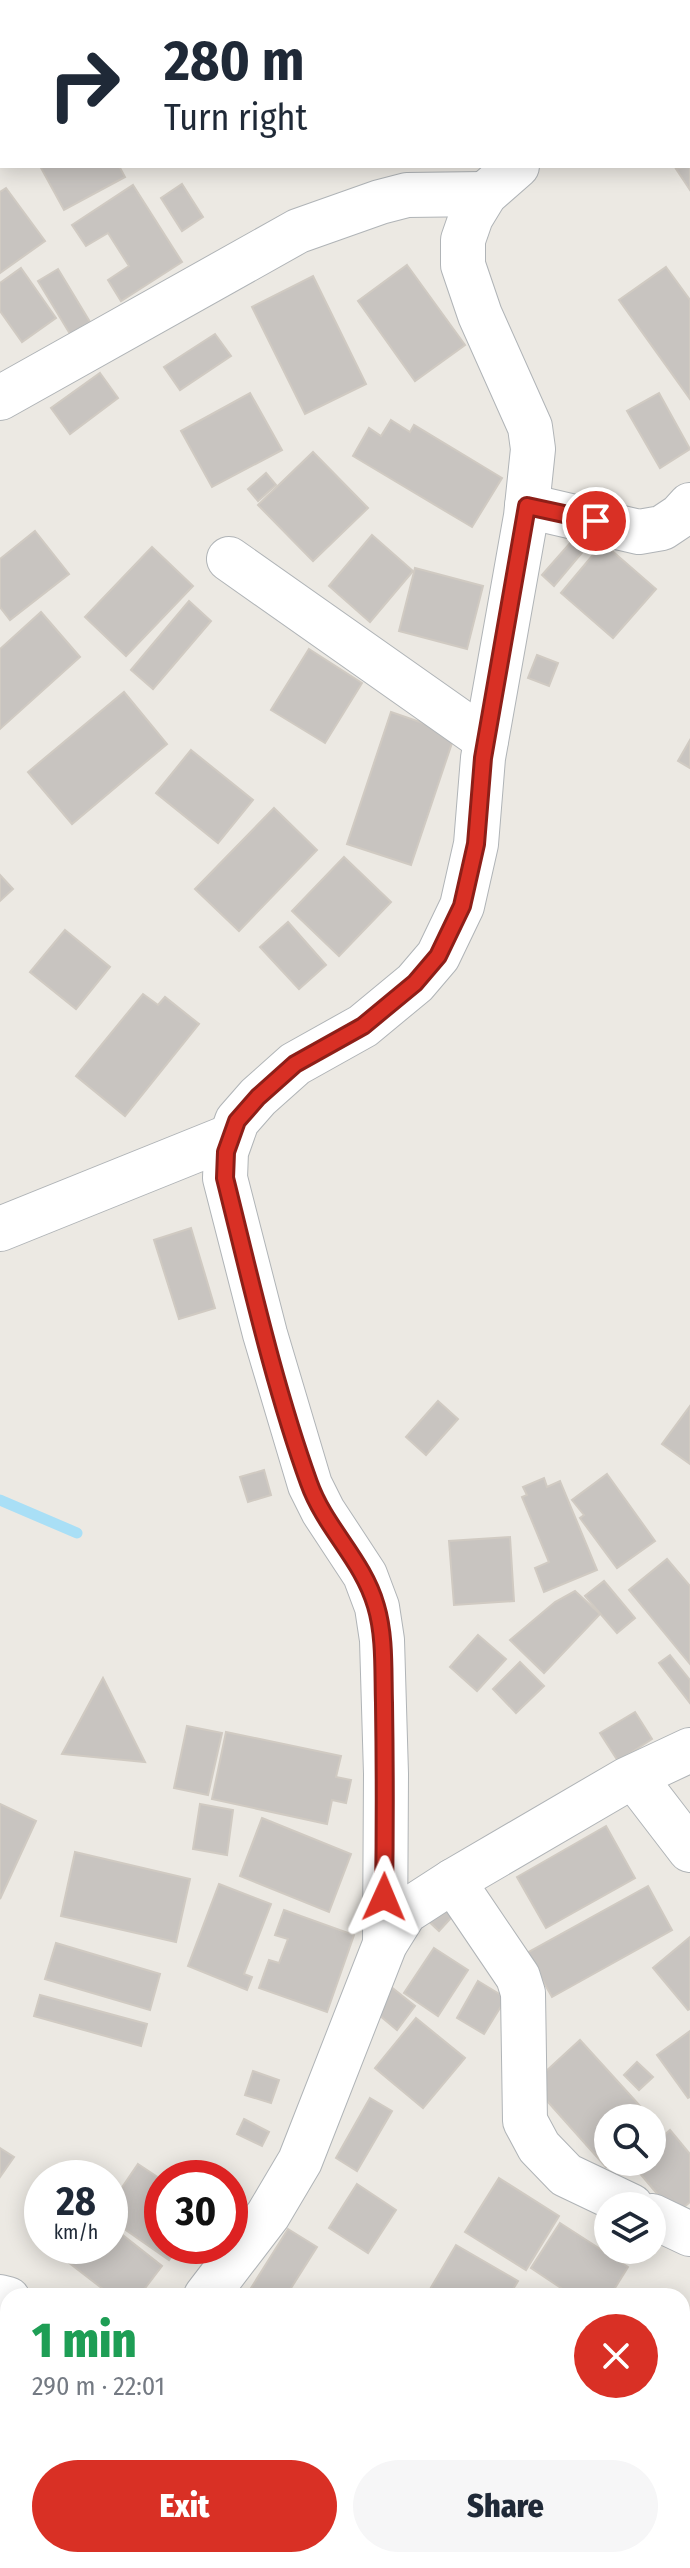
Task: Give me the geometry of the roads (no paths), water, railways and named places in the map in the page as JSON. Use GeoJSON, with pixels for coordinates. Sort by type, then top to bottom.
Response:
{"type":"FeatureCollection","features":[{"type":"Feature","properties":{"kind":"street"},"geometry":{"type":"LineString","coordinates":[[385,1944],[386,1774],[382,1640],[377,1607],[365,1575],[323,1511],[310,1485],[265,1334],[225,1178],[226,1152],[237,1121],[258,1097],[295,1064],[363,1026],[415,983],[438,956],[462,906],[473,856],[486,740],[527,506],[533,449],[530,427],[480,315],[463,265],[463,240],[471,217],[485,194],[515,168]]}},
{"type":"Feature","properties":{"kind":"street"},"geometry":{"type":"LineString","coordinates":[[0,398],[298,231],[407,195],[485,194]]}},
{"type":"Feature","properties":{"kind":"street"},"geometry":{"type":"LineString","coordinates":[[527,506],[639,532],[662,528],[690,505]]}},
{"type":"Feature","properties":{"kind":"street"},"geometry":{"type":"LineString","coordinates":[[229,559],[486,740]]}},
{"type":"Feature","properties":{"kind":"street"},"geometry":{"type":"LineString","coordinates":[[0,1229],[231,1136]]}},
{"type":"Feature","properties":{"kind":"street"},"geometry":{"type":"LineString","coordinates":[[212,2288],[268,2215],[300,2161],[385,1944],[405,1912],[634,1777],[690,1750]]}},
{"type":"Feature","properties":{"kind":"street"},"geometry":{"type":"LineString","coordinates":[[634,1777],[690,1850]]}},
{"type":"Feature","properties":{"kind":"street"},"geometry":{"type":"LineString","coordinates":[[453,1881],[518,1977],[523,1993],[525,2121],[539,2147],[566,2175],[602,2192]]}},
{"type":"Feature","properties":{"kind":"street"},"geometry":{"type":"LineString","coordinates":[[666,2223],[690,2234]]}},
{"type":"Feature","properties":{"kind":"waterway"},"geometry":{"type":"LineString","coordinates":[[0,1500],[77,1533]]}}]}
